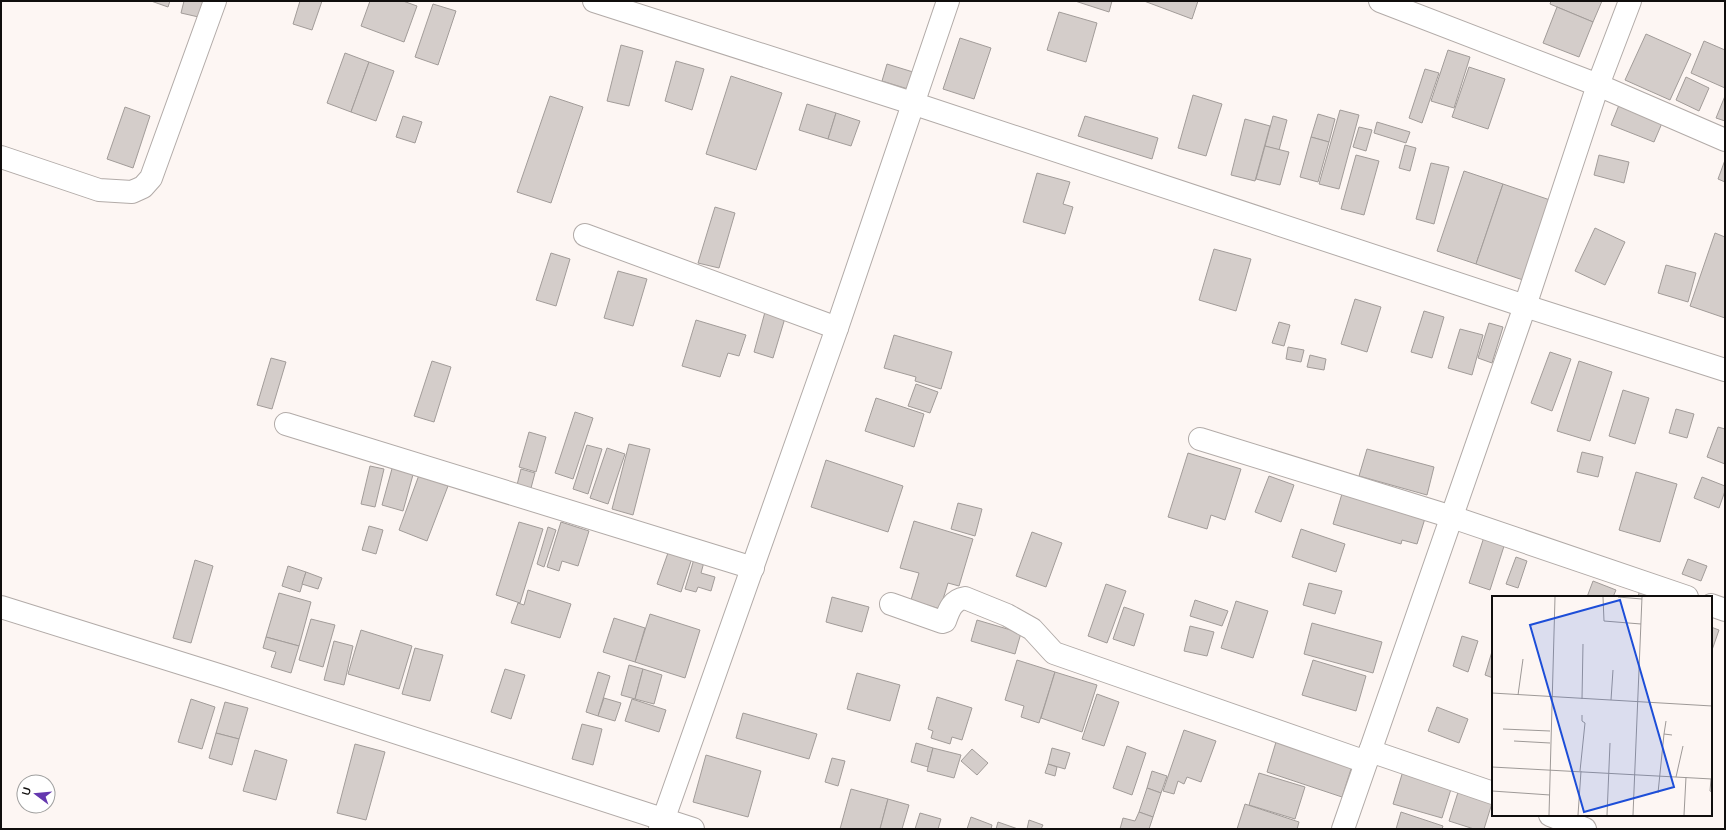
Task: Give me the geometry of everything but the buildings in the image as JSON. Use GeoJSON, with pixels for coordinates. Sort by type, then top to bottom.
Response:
{"type":"FeatureCollection","features":[{"type":"Feature","properties":{"kind":"street"},"geometry":{"type":"LineString","coordinates":[[1,157],[99,190],[132,192],[143,187],[151,178],[215,1]]}},
{"type":"Feature","properties":{"kind":"street"},"geometry":{"type":"LineString","coordinates":[[594,1],[912,103],[1524,306],[1725,370]]}},
{"type":"Feature","properties":{"kind":"street"},"geometry":{"type":"LineString","coordinates":[[662,824],[837,328],[912,103],[948,1]]}},
{"type":"Feature","properties":{"kind":"street"},"geometry":{"type":"LineString","coordinates":[[1380,1],[1598,85],[1725,140]]}},
{"type":"Feature","properties":{"kind":"street"},"geometry":{"type":"LineString","coordinates":[[1344,829],[1524,306],[1598,85],[1630,1]]}},
{"type":"Feature","properties":{"kind":"street"},"geometry":{"type":"LineString","coordinates":[[585,236],[837,328]]}},
{"type":"Feature","properties":{"kind":"street"},"geometry":{"type":"LineString","coordinates":[[286,424],[753,568]]}},
{"type":"Feature","properties":{"kind":"street"},"geometry":{"type":"LineString","coordinates":[[1200,439],[1452,516],[1684,596]]}},
{"type":"Feature","properties":{"kind":"street"},"geometry":{"type":"LineString","coordinates":[[891,604],[942,622],[945,621],[950,607],[958,599],[965,598],[1007,615],[1032,629],[1054,653],[1368,756],[1492,793]]}},
{"type":"Feature","properties":{"kind":"street"},"geometry":{"type":"LineString","coordinates":[[1712,605],[1725,610]]}},
{"type":"Feature","properties":{"kind":"street"},"geometry":{"type":"LineString","coordinates":[[1,607],[225,677],[662,824],[693,829]]}},
{"type":"Feature","properties":{"kind":"street"},"geometry":{"type":"LineString","coordinates":[[1552,816],[1585,829]]}}]}
